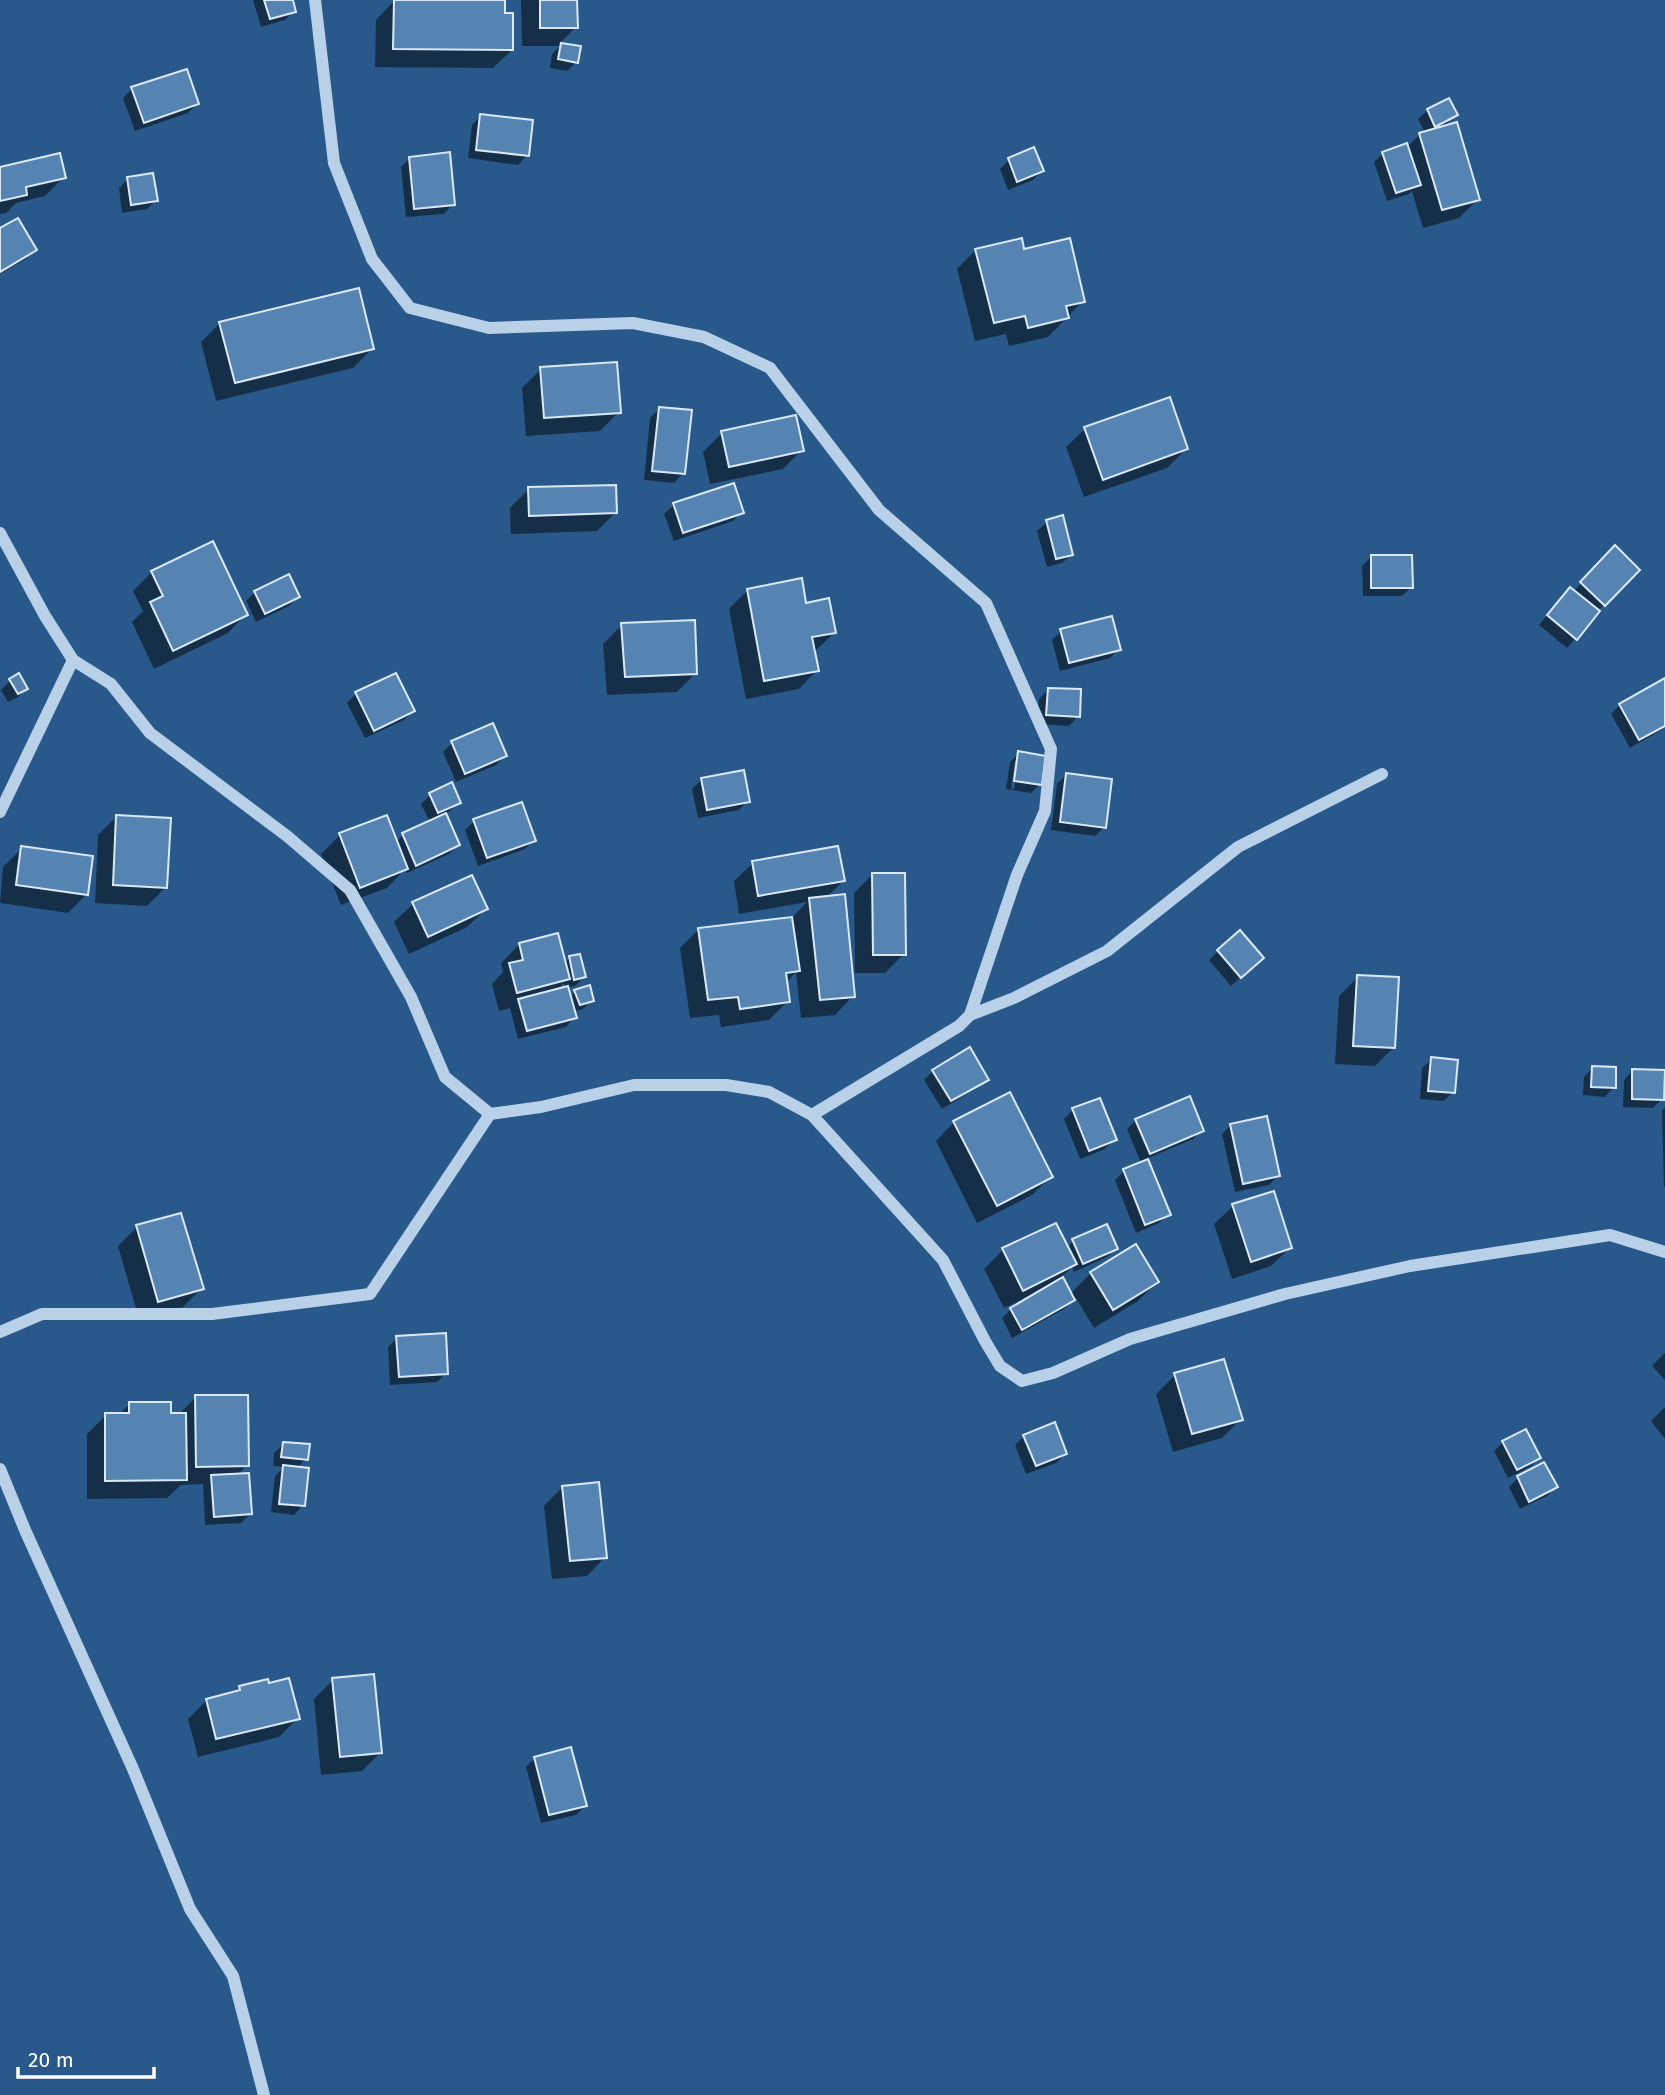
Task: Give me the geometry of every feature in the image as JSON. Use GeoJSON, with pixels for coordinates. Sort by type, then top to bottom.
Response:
{"type":"FeatureCollection","features":[{"type":"Feature","properties":{"kind":"street"},"geometry":{"type":"LineString","coordinates":[[315,0],[334,163],[372,259],[410,308],[489,328],[633,323],[704,337],[770,368],[879,510],[986,603],[1051,749],[1045,811],[1017,875],[970,1015],[960,1026],[812,1115]]}},
{"type":"Feature","properties":{"kind":"street"},"geometry":{"type":"LineString","coordinates":[[0,533],[45,616],[73,660],[111,684],[149,733],[288,836],[351,890],[411,997],[445,1077],[490,1114],[541,1108],[634,1085],[726,1085],[769,1092],[812,1115],[943,1260],[1000,1366],[1022,1381],[1053,1373],[1130,1339],[1285,1294],[1410,1266],[1610,1235],[1665,1252]]}},
{"type":"Feature","properties":{"kind":"street"},"geometry":{"type":"LineString","coordinates":[[0,812],[73,660]]}},
{"type":"Feature","properties":{"kind":"street"},"geometry":{"type":"LineString","coordinates":[[970,1015],[1013,998],[1107,951],[1238,847],[1382,774]]}},
{"type":"Feature","properties":{"kind":"street"},"geometry":{"type":"LineString","coordinates":[[0,1332],[42,1314],[212,1314],[370,1294],[490,1114]]}},
{"type":"Feature","properties":{"kind":"street"},"geometry":{"type":"LineString","coordinates":[[0,1469],[24,1530],[133,1769],[190,1909],[233,1976],[264,2095]]}},
{"type":"Feature","properties":{"kind":"building"},"geometry":{"type":"Polygon","coordinates":[[[264,0],[293,0],[296,12],[270,19],[264,0]]]}},
{"type":"Feature","properties":{"kind":"building"},"geometry":{"type":"Polygon","coordinates":[[[394,0],[505,0],[505,13],[513,13],[513,50],[393,49],[394,0]]]}},
{"type":"Feature","properties":{"kind":"building"},"geometry":{"type":"Polygon","coordinates":[[[540,0],[577,0],[578,28],[540,28],[540,0]]]}},
{"type":"Feature","properties":{"kind":"building"},"geometry":{"type":"Polygon","coordinates":[[[561,43],[581,46],[578,63],[558,59],[561,43]]]}},
{"type":"Feature","properties":{"kind":"building"},"geometry":{"type":"Polygon","coordinates":[[[187,69],[199,104],[144,123],[131,87],[187,69]]]}},
{"type":"Feature","properties":{"kind":"building"},"geometry":{"type":"Polygon","coordinates":[[[1449,98],[1458,115],[1435,127],[1427,109],[1449,98]]]}},
{"type":"Feature","properties":{"kind":"building"},"geometry":{"type":"Polygon","coordinates":[[[480,114],[533,120],[529,156],[476,150],[480,114]]]}},
{"type":"Feature","properties":{"kind":"building"},"geometry":{"type":"Polygon","coordinates":[[[1457,122],[1480,200],[1442,210],[1419,133],[1457,122]]]}},
{"type":"Feature","properties":{"kind":"building"},"geometry":{"type":"Polygon","coordinates":[[[1407,143],[1421,185],[1396,193],[1382,152],[1407,143]]]}},
{"type":"Feature","properties":{"kind":"building"},"geometry":{"type":"Polygon","coordinates":[[[1034,147],[1044,171],[1017,182],[1008,158],[1034,147]]]}},
{"type":"Feature","properties":{"kind":"building"},"geometry":{"type":"Polygon","coordinates":[[[450,152],[455,205],[414,209],[409,157],[450,152]]]}},
{"type":"Feature","properties":{"kind":"building"},"geometry":{"type":"Polygon","coordinates":[[[60,153],[66,178],[26,187],[27,195],[0,201],[0,167],[60,153]]]}},
{"type":"Feature","properties":{"kind":"building"},"geometry":{"type":"Polygon","coordinates":[[[153,173],[158,201],[131,205],[127,177],[153,173]]]}},
{"type":"Feature","properties":{"kind":"building"},"geometry":{"type":"Polygon","coordinates":[[[18,218],[37,250],[0,272],[0,228],[18,218]]]}},
{"type":"Feature","properties":{"kind":"building"},"geometry":{"type":"Polygon","coordinates":[[[1022,238],[1024,249],[1070,238],[1085,302],[1066,306],[1069,318],[1028,328],[1025,316],[994,323],[975,249],[1022,238]]]}},
{"type":"Feature","properties":{"kind":"building"},"geometry":{"type":"Polygon","coordinates":[[[359,288],[374,349],[235,383],[219,322],[359,288]]]}},
{"type":"Feature","properties":{"kind":"building"},"geometry":{"type":"Polygon","coordinates":[[[617,362],[621,413],[544,418],[540,367],[617,362]]]}},
{"type":"Feature","properties":{"kind":"building"},"geometry":{"type":"Polygon","coordinates":[[[1170,397],[1188,449],[1103,480],[1084,427],[1170,397]]]}},
{"type":"Feature","properties":{"kind":"building"},"geometry":{"type":"Polygon","coordinates":[[[659,407],[692,410],[685,474],[652,471],[659,407]]]}},
{"type":"Feature","properties":{"kind":"building"},"geometry":{"type":"Polygon","coordinates":[[[796,415],[804,451],[729,467],[721,431],[796,415]]]}},
{"type":"Feature","properties":{"kind":"building"},"geometry":{"type":"Polygon","coordinates":[[[734,483],[744,513],[683,533],[673,503],[734,483]]]}},
{"type":"Feature","properties":{"kind":"building"},"geometry":{"type":"Polygon","coordinates":[[[616,485],[617,513],[529,516],[528,487],[616,485]]]}},
{"type":"Feature","properties":{"kind":"building"},"geometry":{"type":"Polygon","coordinates":[[[1063,515],[1073,555],[1056,559],[1046,520],[1063,515]]]}},
{"type":"Feature","properties":{"kind":"building"},"geometry":{"type":"Polygon","coordinates":[[[213,541],[248,615],[173,651],[150,602],[163,596],[151,571],[213,541]]]}},
{"type":"Feature","properties":{"kind":"building"},"geometry":{"type":"Polygon","coordinates":[[[1615,545],[1640,570],[1605,606],[1580,582],[1615,545]]]}},
{"type":"Feature","properties":{"kind":"building"},"geometry":{"type":"Polygon","coordinates":[[[1371,555],[1412,555],[1413,588],[1371,588],[1371,555]]]}},
{"type":"Feature","properties":{"kind":"building"},"geometry":{"type":"Polygon","coordinates":[[[289,574],[300,597],[265,614],[254,591],[289,574]]]}},
{"type":"Feature","properties":{"kind":"building"},"geometry":{"type":"Polygon","coordinates":[[[802,578],[806,603],[829,598],[836,633],[812,637],[819,671],[764,681],[747,589],[802,578]]]}},
{"type":"Feature","properties":{"kind":"building"},"geometry":{"type":"Polygon","coordinates":[[[1570,587],[1600,611],[1577,640],[1547,615],[1570,587]]]}},
{"type":"Feature","properties":{"kind":"building"},"geometry":{"type":"Polygon","coordinates":[[[1112,616],[1121,650],[1069,663],[1060,629],[1112,616]]]}},
{"type":"Feature","properties":{"kind":"building"},"geometry":{"type":"Polygon","coordinates":[[[695,620],[697,674],[625,677],[621,623],[695,620]]]}},
{"type":"Feature","properties":{"kind":"building"},"geometry":{"type":"Polygon","coordinates":[[[19,673],[28,689],[18,694],[9,679],[19,673]]]}},
{"type":"Feature","properties":{"kind":"building"},"geometry":{"type":"Polygon","coordinates":[[[396,673],[415,711],[374,731],[355,692],[396,673]]]}},
{"type":"Feature","properties":{"kind":"building"},"geometry":{"type":"Polygon","coordinates":[[[1665,678],[1665,726],[1639,740],[1619,704],[1665,678]]]}},
{"type":"Feature","properties":{"kind":"building"},"geometry":{"type":"Polygon","coordinates":[[[1048,688],[1081,689],[1080,717],[1046,715],[1048,688]]]}},
{"type":"Feature","properties":{"kind":"building"},"geometry":{"type":"Polygon","coordinates":[[[493,723],[507,756],[465,774],[451,741],[493,723]]]}},
{"type":"Feature","properties":{"kind":"building"},"geometry":{"type":"Polygon","coordinates":[[[1018,751],[1046,756],[1042,785],[1014,781],[1018,751]]]}},
{"type":"Feature","properties":{"kind":"building"},"geometry":{"type":"Polygon","coordinates":[[[744,770],[750,802],[707,810],[701,778],[744,770]]]}},
{"type":"Feature","properties":{"kind":"building"},"geometry":{"type":"Polygon","coordinates":[[[1066,773],[1112,779],[1106,828],[1060,822],[1066,773]]]}},
{"type":"Feature","properties":{"kind":"building"},"geometry":{"type":"Polygon","coordinates":[[[452,782],[461,803],[438,813],[429,793],[452,782]]]}},
{"type":"Feature","properties":{"kind":"building"},"geometry":{"type":"Polygon","coordinates":[[[522,802],[536,841],[487,858],[473,819],[522,802]]]}},
{"type":"Feature","properties":{"kind":"building"},"geometry":{"type":"Polygon","coordinates":[[[446,813],[460,845],[416,866],[402,833],[446,813]]]}},
{"type":"Feature","properties":{"kind":"building"},"geometry":{"type":"Polygon","coordinates":[[[116,815],[171,818],[167,888],[113,885],[116,815]]]}},
{"type":"Feature","properties":{"kind":"building"},"geometry":{"type":"Polygon","coordinates":[[[387,815],[408,869],[360,888],[339,833],[387,815]]]}},
{"type":"Feature","properties":{"kind":"building"},"geometry":{"type":"Polygon","coordinates":[[[21,846],[93,856],[88,895],[16,885],[21,846]]]}},
{"type":"Feature","properties":{"kind":"building"},"geometry":{"type":"Polygon","coordinates":[[[838,846],[845,881],[758,896],[752,861],[838,846]]]}},
{"type":"Feature","properties":{"kind":"building"},"geometry":{"type":"Polygon","coordinates":[[[872,873],[905,873],[906,955],[873,955],[872,873]]]}},
{"type":"Feature","properties":{"kind":"building"},"geometry":{"type":"Polygon","coordinates":[[[472,875],[488,909],[428,937],[412,902],[472,875]]]}},
{"type":"Feature","properties":{"kind":"building"},"geometry":{"type":"Polygon","coordinates":[[[845,894],[855,997],[820,1000],[809,898],[845,894]]]}},
{"type":"Feature","properties":{"kind":"building"},"geometry":{"type":"Polygon","coordinates":[[[792,917],[800,971],[786,973],[790,1002],[740,1009],[738,997],[708,1000],[698,928],[792,917]]]}},
{"type":"Feature","properties":{"kind":"building"},"geometry":{"type":"Polygon","coordinates":[[[1240,930],[1264,958],[1241,978],[1217,950],[1240,930]]]}},
{"type":"Feature","properties":{"kind":"building"},"geometry":{"type":"Polygon","coordinates":[[[558,933],[570,979],[517,993],[509,963],[523,960],[519,943],[558,933]]]}},
{"type":"Feature","properties":{"kind":"building"},"geometry":{"type":"Polygon","coordinates":[[[580,954],[586,977],[574,980],[569,956],[580,954]]]}},
{"type":"Feature","properties":{"kind":"building"},"geometry":{"type":"Polygon","coordinates":[[[1357,975],[1399,977],[1395,1048],[1353,1046],[1357,975]]]}},
{"type":"Feature","properties":{"kind":"building"},"geometry":{"type":"Polygon","coordinates":[[[590,985],[594,1001],[580,1005],[574,990],[590,985]]]}},
{"type":"Feature","properties":{"kind":"building"},"geometry":{"type":"Polygon","coordinates":[[[568,986],[577,1018],[527,1031],[518,999],[568,986]]]}},
{"type":"Feature","properties":{"kind":"building"},"geometry":{"type":"Polygon","coordinates":[[[970,1047],[989,1080],[951,1101],[932,1070],[970,1047]]]}},
{"type":"Feature","properties":{"kind":"building"},"geometry":{"type":"Polygon","coordinates":[[[1431,1057],[1458,1060],[1455,1093],[1428,1091],[1431,1057]]]}},
{"type":"Feature","properties":{"kind":"building"},"geometry":{"type":"Polygon","coordinates":[[[1592,1066],[1616,1067],[1616,1088],[1591,1087],[1592,1066]]]}},
{"type":"Feature","properties":{"kind":"building"},"geometry":{"type":"Polygon","coordinates":[[[1632,1069],[1665,1070],[1664,1100],[1632,1099],[1632,1069]]]}},
{"type":"Feature","properties":{"kind":"building"},"geometry":{"type":"Polygon","coordinates":[[[1010,1092],[1053,1177],[997,1206],[953,1121],[1010,1092]]]}},
{"type":"Feature","properties":{"kind":"building"},"geometry":{"type":"Polygon","coordinates":[[[1190,1096],[1204,1131],[1150,1154],[1135,1119],[1190,1096]]]}},
{"type":"Feature","properties":{"kind":"building"},"geometry":{"type":"Polygon","coordinates":[[[1100,1098],[1117,1140],[1089,1151],[1072,1108],[1100,1098]]]}},
{"type":"Feature","properties":{"kind":"building"},"geometry":{"type":"Polygon","coordinates":[[[1267,1116],[1280,1176],[1243,1184],[1230,1124],[1267,1116]]]}},
{"type":"Feature","properties":{"kind":"building"},"geometry":{"type":"Polygon","coordinates":[[[1148,1159],[1171,1215],[1145,1225],[1123,1169],[1148,1159]]]}},
{"type":"Feature","properties":{"kind":"building"},"geometry":{"type":"Polygon","coordinates":[[[1274,1191],[1292,1248],[1251,1262],[1232,1204],[1274,1191]]]}},
{"type":"Feature","properties":{"kind":"building"},"geometry":{"type":"Polygon","coordinates":[[[181,1213],[204,1289],[158,1302],[136,1225],[181,1213]]]}},
{"type":"Feature","properties":{"kind":"building"},"geometry":{"type":"Polygon","coordinates":[[[1056,1223],[1077,1264],[1023,1291],[1002,1248],[1056,1223]]]}},
{"type":"Feature","properties":{"kind":"building"},"geometry":{"type":"Polygon","coordinates":[[[1107,1224],[1118,1249],[1083,1264],[1072,1239],[1107,1224]]]}},
{"type":"Feature","properties":{"kind":"building"},"geometry":{"type":"Polygon","coordinates":[[[1136,1244],[1159,1282],[1113,1310],[1090,1272],[1136,1244]]]}},
{"type":"Feature","properties":{"kind":"building"},"geometry":{"type":"Polygon","coordinates":[[[1063,1277],[1075,1300],[1022,1330],[1010,1308],[1063,1277]]]}},
{"type":"Feature","properties":{"kind":"building"},"geometry":{"type":"Polygon","coordinates":[[[446,1333],[448,1374],[399,1377],[396,1336],[446,1333]]]}},
{"type":"Feature","properties":{"kind":"building"},"geometry":{"type":"Polygon","coordinates":[[[1224,1359],[1243,1420],[1192,1434],[1174,1373],[1224,1359]]]}},
{"type":"Feature","properties":{"kind":"building"},"geometry":{"type":"Polygon","coordinates":[[[195,1395],[248,1395],[249,1466],[196,1467],[195,1395]]]}},
{"type":"Feature","properties":{"kind":"building"},"geometry":{"type":"Polygon","coordinates":[[[129,1402],[171,1402],[171,1413],[186,1413],[187,1480],[105,1481],[105,1413],[129,1413],[129,1402]]]}},
{"type":"Feature","properties":{"kind":"building"},"geometry":{"type":"Polygon","coordinates":[[[1055,1422],[1067,1454],[1036,1466],[1023,1435],[1055,1422]]]}},
{"type":"Feature","properties":{"kind":"building"},"geometry":{"type":"Polygon","coordinates":[[[1526,1429],[1541,1458],[1517,1470],[1502,1441],[1526,1429]]]}},
{"type":"Feature","properties":{"kind":"building"},"geometry":{"type":"Polygon","coordinates":[[[283,1442],[310,1444],[308,1460],[281,1457],[283,1442]]]}},
{"type":"Feature","properties":{"kind":"building"},"geometry":{"type":"Polygon","coordinates":[[[1544,1462],[1558,1487],[1529,1502],[1517,1476],[1544,1462]]]}},
{"type":"Feature","properties":{"kind":"building"},"geometry":{"type":"Polygon","coordinates":[[[283,1465],[309,1468],[305,1506],[279,1504],[283,1465]]]}},
{"type":"Feature","properties":{"kind":"building"},"geometry":{"type":"Polygon","coordinates":[[[249,1473],[252,1514],[214,1517],[211,1475],[249,1473]]]}},
{"type":"Feature","properties":{"kind":"building"},"geometry":{"type":"Polygon","coordinates":[[[599,1482],[607,1558],[570,1561],[562,1486],[599,1482]]]}},
{"type":"Feature","properties":{"kind":"building"},"geometry":{"type":"Polygon","coordinates":[[[374,1674],[382,1753],[340,1757],[332,1678],[374,1674]]]}},
{"type":"Feature","properties":{"kind":"building"},"geometry":{"type":"Polygon","coordinates":[[[289,1678],[300,1719],[216,1739],[206,1699],[240,1690],[239,1686],[268,1679],[269,1683],[289,1678]]]}},
{"type":"Feature","properties":{"kind":"building"},"geometry":{"type":"Polygon","coordinates":[[[571,1747],[587,1806],[549,1815],[534,1757],[571,1747]]]}}]}
